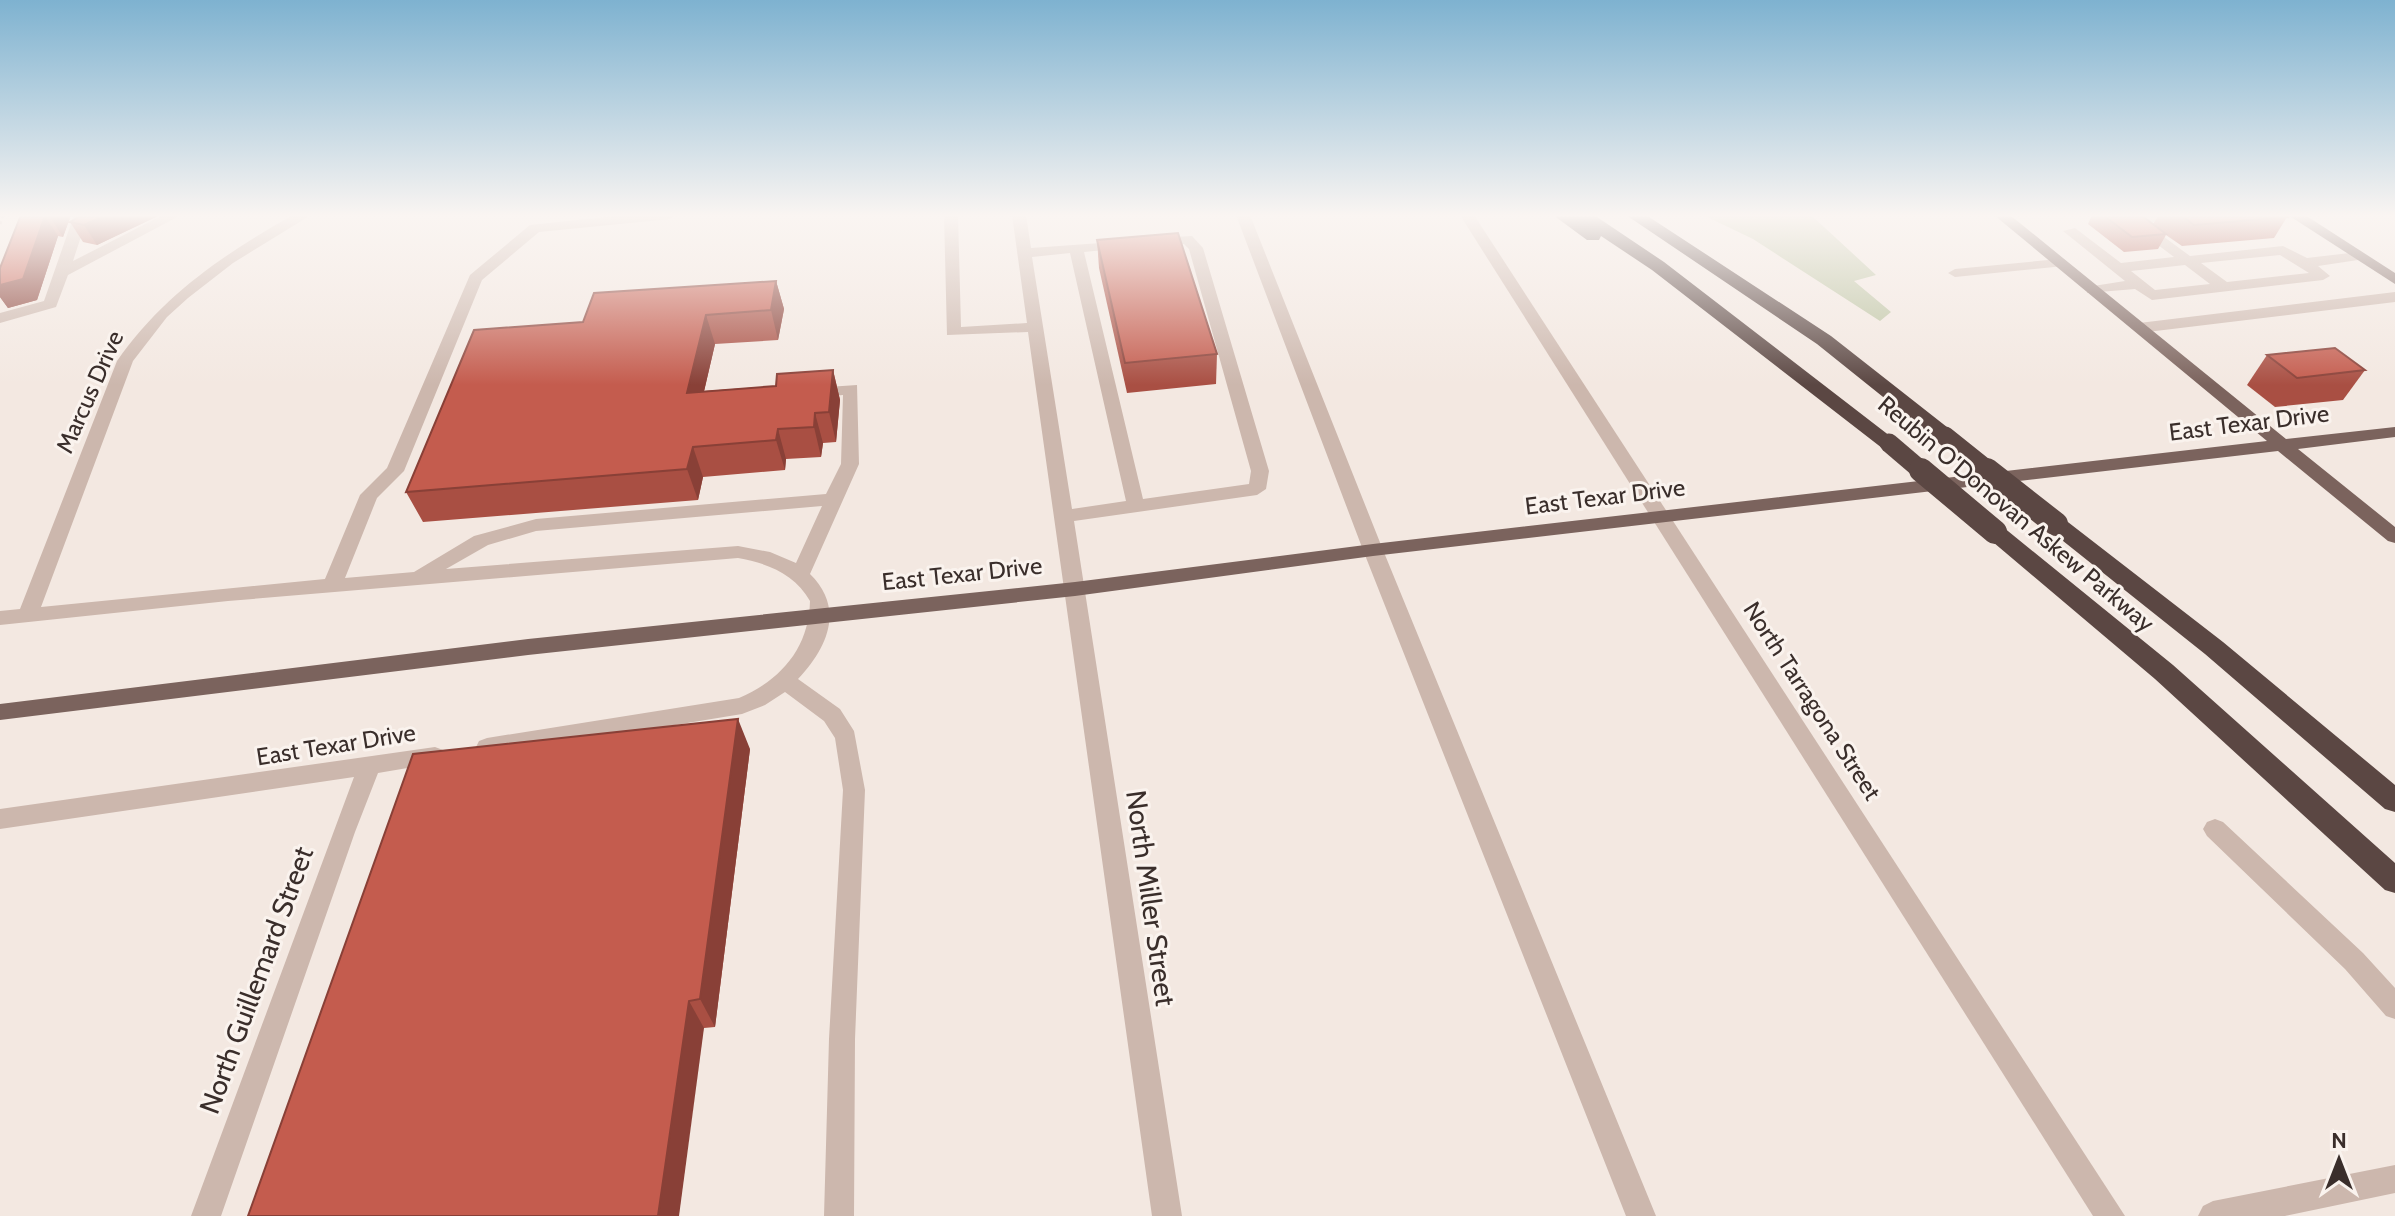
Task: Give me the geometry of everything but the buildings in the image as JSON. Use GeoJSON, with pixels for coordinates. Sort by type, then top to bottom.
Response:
{"type":"FeatureCollection","features":[{"type":"Feature","properties":{"kind":"highway"},"geometry":{"type":"LineString","coordinates":[[1651,272],[1744,331]]}},
{"type":"Feature","properties":{"kind":"highway","name":"Reubin O'Donovan Askew Parkway"},"geometry":{"type":"LineString","coordinates":[[1661,272],[1889,443],[2164,672],[2395,881]]}},
{"type":"Feature","properties":{"kind":"highway","name":"Reubin O'Donovan Askew Parkway"},"geometry":{"type":"LineString","coordinates":[[1720,272],[1824,340],[2214,648],[2395,801]]}},
{"type":"Feature","properties":{"kind":"main road"},"geometry":{"type":"LineString","coordinates":[[2070,272],[2395,537]]}},
{"type":"Feature","properties":{"kind":"main road","name":"East Texar Drive"},"geometry":{"type":"LineString","coordinates":[[0,712],[822,615],[1075,589],[1373,550],[2395,432]]}},
{"type":"Feature","properties":{"kind":"street"},"geometry":{"type":"LineString","coordinates":[[0,318],[51,304],[62,272]]}},
{"type":"Feature","properties":{"kind":"street","name":"Marcus Drive"},"geometry":{"type":"LineString","coordinates":[[28,615],[125,361],[142,334],[210,272]]}},
{"type":"Feature","properties":{"kind":"street"},"geometry":{"type":"LineString","coordinates":[[332,586],[369,495],[395,471],[475,278],[483,272]]}},
{"type":"Feature","properties":{"kind":"street"},"geometry":{"type":"LineString","coordinates":[[952,272],[953,332],[1035,327]]}},
{"type":"Feature","properties":{"kind":"street","name":"North Miller Street"},"geometry":{"type":"LineString","coordinates":[[1027,272],[1167,1216]]}},
{"type":"Feature","properties":{"kind":"street"},"geometry":{"type":"LineString","coordinates":[[1082,272],[1136,506]]}},
{"type":"Feature","properties":{"kind":"street"},"geometry":{"type":"LineString","coordinates":[[1063,516],[1257,489],[1260,471],[1203,272]]}},
{"type":"Feature","properties":{"kind":"street"},"geometry":{"type":"LineString","coordinates":[[1265,272],[1373,550],[1641,1216]]}},
{"type":"Feature","properties":{"kind":"street","name":"North Tarragona Street"},"geometry":{"type":"LineString","coordinates":[[1504,272],[2110,1216]]}},
{"type":"Feature","properties":{"kind":"street"},"geometry":{"type":"LineString","coordinates":[[1955,273],[1968,272]]}},
{"type":"Feature","properties":{"kind":"street"},"geometry":{"type":"LineString","coordinates":[[2123,272],[2152,295],[2323,276],[2317,272]]}},
{"type":"Feature","properties":{"kind":"street"},"geometry":{"type":"LineString","coordinates":[[2203,272],[2224,287]]}},
{"type":"Feature","properties":{"kind":"street"},"geometry":{"type":"LineString","coordinates":[[2092,290],[2139,284]]}},
{"type":"Feature","properties":{"kind":"street"},"geometry":{"type":"LineString","coordinates":[[2139,328],[2395,297]]}},
{"type":"Feature","properties":{"kind":"street"},"geometry":{"type":"LineString","coordinates":[[796,394],[851,389],[850,464],[801,573]]}},
{"type":"Feature","properties":{"kind":"street"},"geometry":{"type":"LineString","coordinates":[[414,579],[481,540],[536,525],[832,499]]}},
{"type":"Feature","properties":{"kind":"street"},"geometry":{"type":"LineString","coordinates":[[0,618],[738,552],[770,558],[801,573],[817,593],[822,615]]}},
{"type":"Feature","properties":{"kind":"street","name":"East Texar Drive"},"geometry":{"type":"LineString","coordinates":[[0,819],[370,766],[742,706],[761,699],[785,681],[817,633],[822,615]]}},
{"type":"Feature","properties":{"kind":"street"},"geometry":{"type":"LineString","coordinates":[[785,681],[832,715],[846,737],[854,790],[842,1039],[839,1216]]}},
{"type":"Feature","properties":{"kind":"street","name":"North Guillemard Street"},"geometry":{"type":"LineString","coordinates":[[206,1216],[343,832],[370,766]]}},
{"type":"Feature","properties":{"kind":"street"},"geometry":{"type":"LineString","coordinates":[[2215,829],[2354,961],[2395,1007]]}},
{"type":"Feature","properties":{"kind":"street"},"geometry":{"type":"LineString","coordinates":[[2213,1216],[2395,1179]]}},
{"type":"Feature","properties":{"kind":"green space"},"geometry":{"type":"Polygon","coordinates":[[[1804,272],[1872,272],[1876,275],[1854,281],[1891,312],[1880,321],[1804,272]]]}}]}
